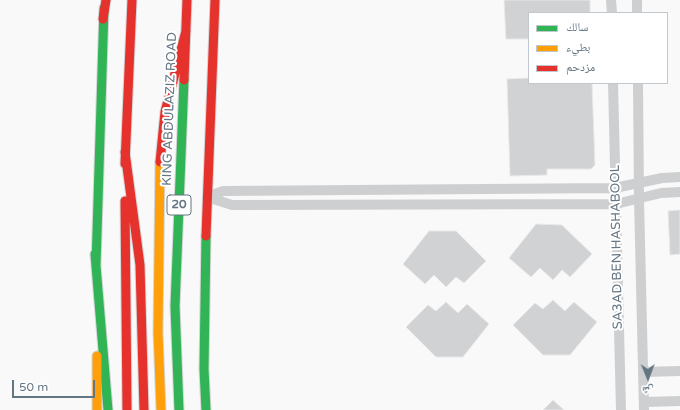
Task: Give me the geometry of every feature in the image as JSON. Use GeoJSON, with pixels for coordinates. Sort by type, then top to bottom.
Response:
{"type":"FeatureCollection","features":[{"type":"Feature","properties":{"kind":"main road"},"geometry":{"type":"LineString","coordinates":[[98,410],[95,254],[103,19],[105,0]]}},
{"type":"Feature","properties":{"kind":"main road"},"geometry":{"type":"LineString","coordinates":[[127,410],[125,152],[132,0]]}},
{"type":"Feature","properties":{"kind":"main road","name":"KING ABDULAZIZ ROAD"},"geometry":{"type":"LineString","coordinates":[[180,410],[175,306],[188,0]]}},
{"type":"Feature","properties":{"kind":"main road"},"geometry":{"type":"LineString","coordinates":[[206,410],[204,369],[207,197],[215,0]]}},
{"type":"Feature","properties":{"kind":"main road"},"geometry":{"type":"LineString","coordinates":[[161,410],[158,332],[159,169],[165,112],[186,31]]}},
{"type":"Feature","properties":{"kind":"main road"},"geometry":{"type":"LineString","coordinates":[[125,152],[140,264],[144,410]]}},
{"type":"Feature","properties":{"kind":"main road"},"geometry":{"type":"LineString","coordinates":[[95,254],[108,410]]}},
{"type":"Feature","properties":{"kind":"street"},"geometry":{"type":"LineString","coordinates":[[611,0],[612,12]]}},
{"type":"Feature","properties":{"kind":"street"},"geometry":{"type":"LineString","coordinates":[[637,0],[637,12]]}},
{"type":"Feature","properties":{"kind":"street","name":"SA3AD BEN HASHABOOL"},"geometry":{"type":"LineString","coordinates":[[613,84],[621,410]]}},
{"type":"Feature","properties":{"kind":"street"},"geometry":{"type":"LineString","coordinates":[[638,84],[644,406],[680,401]]}},
{"type":"Feature","properties":{"kind":"street"},"geometry":{"type":"LineString","coordinates":[[207,197],[223,192],[615,188],[662,178],[680,178]]}},
{"type":"Feature","properties":{"kind":"street"},"geometry":{"type":"LineString","coordinates":[[207,197],[232,205],[616,204],[661,192],[680,192]]}},
{"type":"Feature","properties":{"kind":"street"},"geometry":{"type":"LineString","coordinates":[[643,372],[680,371]]}},
{"type":"Feature","properties":{"kind":"building"},"geometry":{"type":"Polygon","coordinates":[[[504,0],[590,0],[590,12],[528,12],[528,39],[506,39],[504,0]]]}},
{"type":"Feature","properties":{"kind":"building"},"geometry":{"type":"Polygon","coordinates":[[[528,78],[528,84],[592,84],[595,165],[591,169],[547,169],[547,175],[510,176],[507,79],[528,78]]]}},
{"type":"Feature","properties":{"kind":"building"},"geometry":{"type":"Polygon","coordinates":[[[680,210],[680,254],[670,255],[668,211],[680,210]]]}},
{"type":"Feature","properties":{"kind":"building"},"geometry":{"type":"Polygon","coordinates":[[[536,224],[562,225],[592,254],[570,277],[562,270],[553,280],[540,268],[531,277],[509,258],[536,224]]]}},
{"type":"Feature","properties":{"kind":"building"},"geometry":{"type":"Polygon","coordinates":[[[429,231],[456,231],[486,261],[464,283],[456,277],[446,287],[434,275],[425,284],[403,264],[429,231]]]}},
{"type":"Feature","properties":{"kind":"building"},"geometry":{"type":"Polygon","coordinates":[[[553,300],[565,311],[574,302],[597,322],[570,355],[543,355],[513,325],[535,303],[543,309],[553,300]]]}},
{"type":"Feature","properties":{"kind":"building"},"geometry":{"type":"Polygon","coordinates":[[[446,302],[458,313],[467,304],[489,324],[463,357],[436,357],[406,327],[428,305],[436,311],[446,302]]]}},
{"type":"Feature","properties":{"kind":"building"},"geometry":{"type":"Polygon","coordinates":[[[553,400],[564,410],[543,410],[553,400]]]}},
{"type":"Feature","properties":{"kind":"traffic: fast"},"geometry":{"type":"LineString","coordinates":[[96,265],[104,8]]}},
{"type":"Feature","properties":{"kind":"traffic: fast"},"geometry":{"type":"LineString","coordinates":[[179,410],[175,306],[184,80]]}},
{"type":"Feature","properties":{"kind":"traffic: fast"},"geometry":{"type":"LineString","coordinates":[[206,236],[204,369],[206,410]]}},
{"type":"Feature","properties":{"kind":"traffic: fast"},"geometry":{"type":"LineString","coordinates":[[95,254],[108,410]]}},
{"type":"Feature","properties":{"kind":"traffic: slow"},"geometry":{"type":"LineString","coordinates":[[160,162],[158,332],[161,410]]}},
{"type":"Feature","properties":{"kind":"traffic: slow"},"geometry":{"type":"LineString","coordinates":[[97,356],[97,410]]}},
{"type":"Feature","properties":{"kind":"traffic: jam"},"geometry":{"type":"LineString","coordinates":[[103,19],[106,0]]}},
{"type":"Feature","properties":{"kind":"traffic: jam"},"geometry":{"type":"LineString","coordinates":[[125,164],[132,0]]}},
{"type":"Feature","properties":{"kind":"traffic: jam"},"geometry":{"type":"LineString","coordinates":[[184,80],[187,0]]}},
{"type":"Feature","properties":{"kind":"traffic: jam"},"geometry":{"type":"LineString","coordinates":[[206,236],[215,0]]}},
{"type":"Feature","properties":{"kind":"traffic: jam"},"geometry":{"type":"LineString","coordinates":[[160,162],[165,112],[186,31]]}},
{"type":"Feature","properties":{"kind":"traffic: jam"},"geometry":{"type":"LineString","coordinates":[[125,152],[140,265],[144,410]]}},
{"type":"Feature","properties":{"kind":"traffic: jam"},"geometry":{"type":"LineString","coordinates":[[125,201],[127,410]]}}]}
